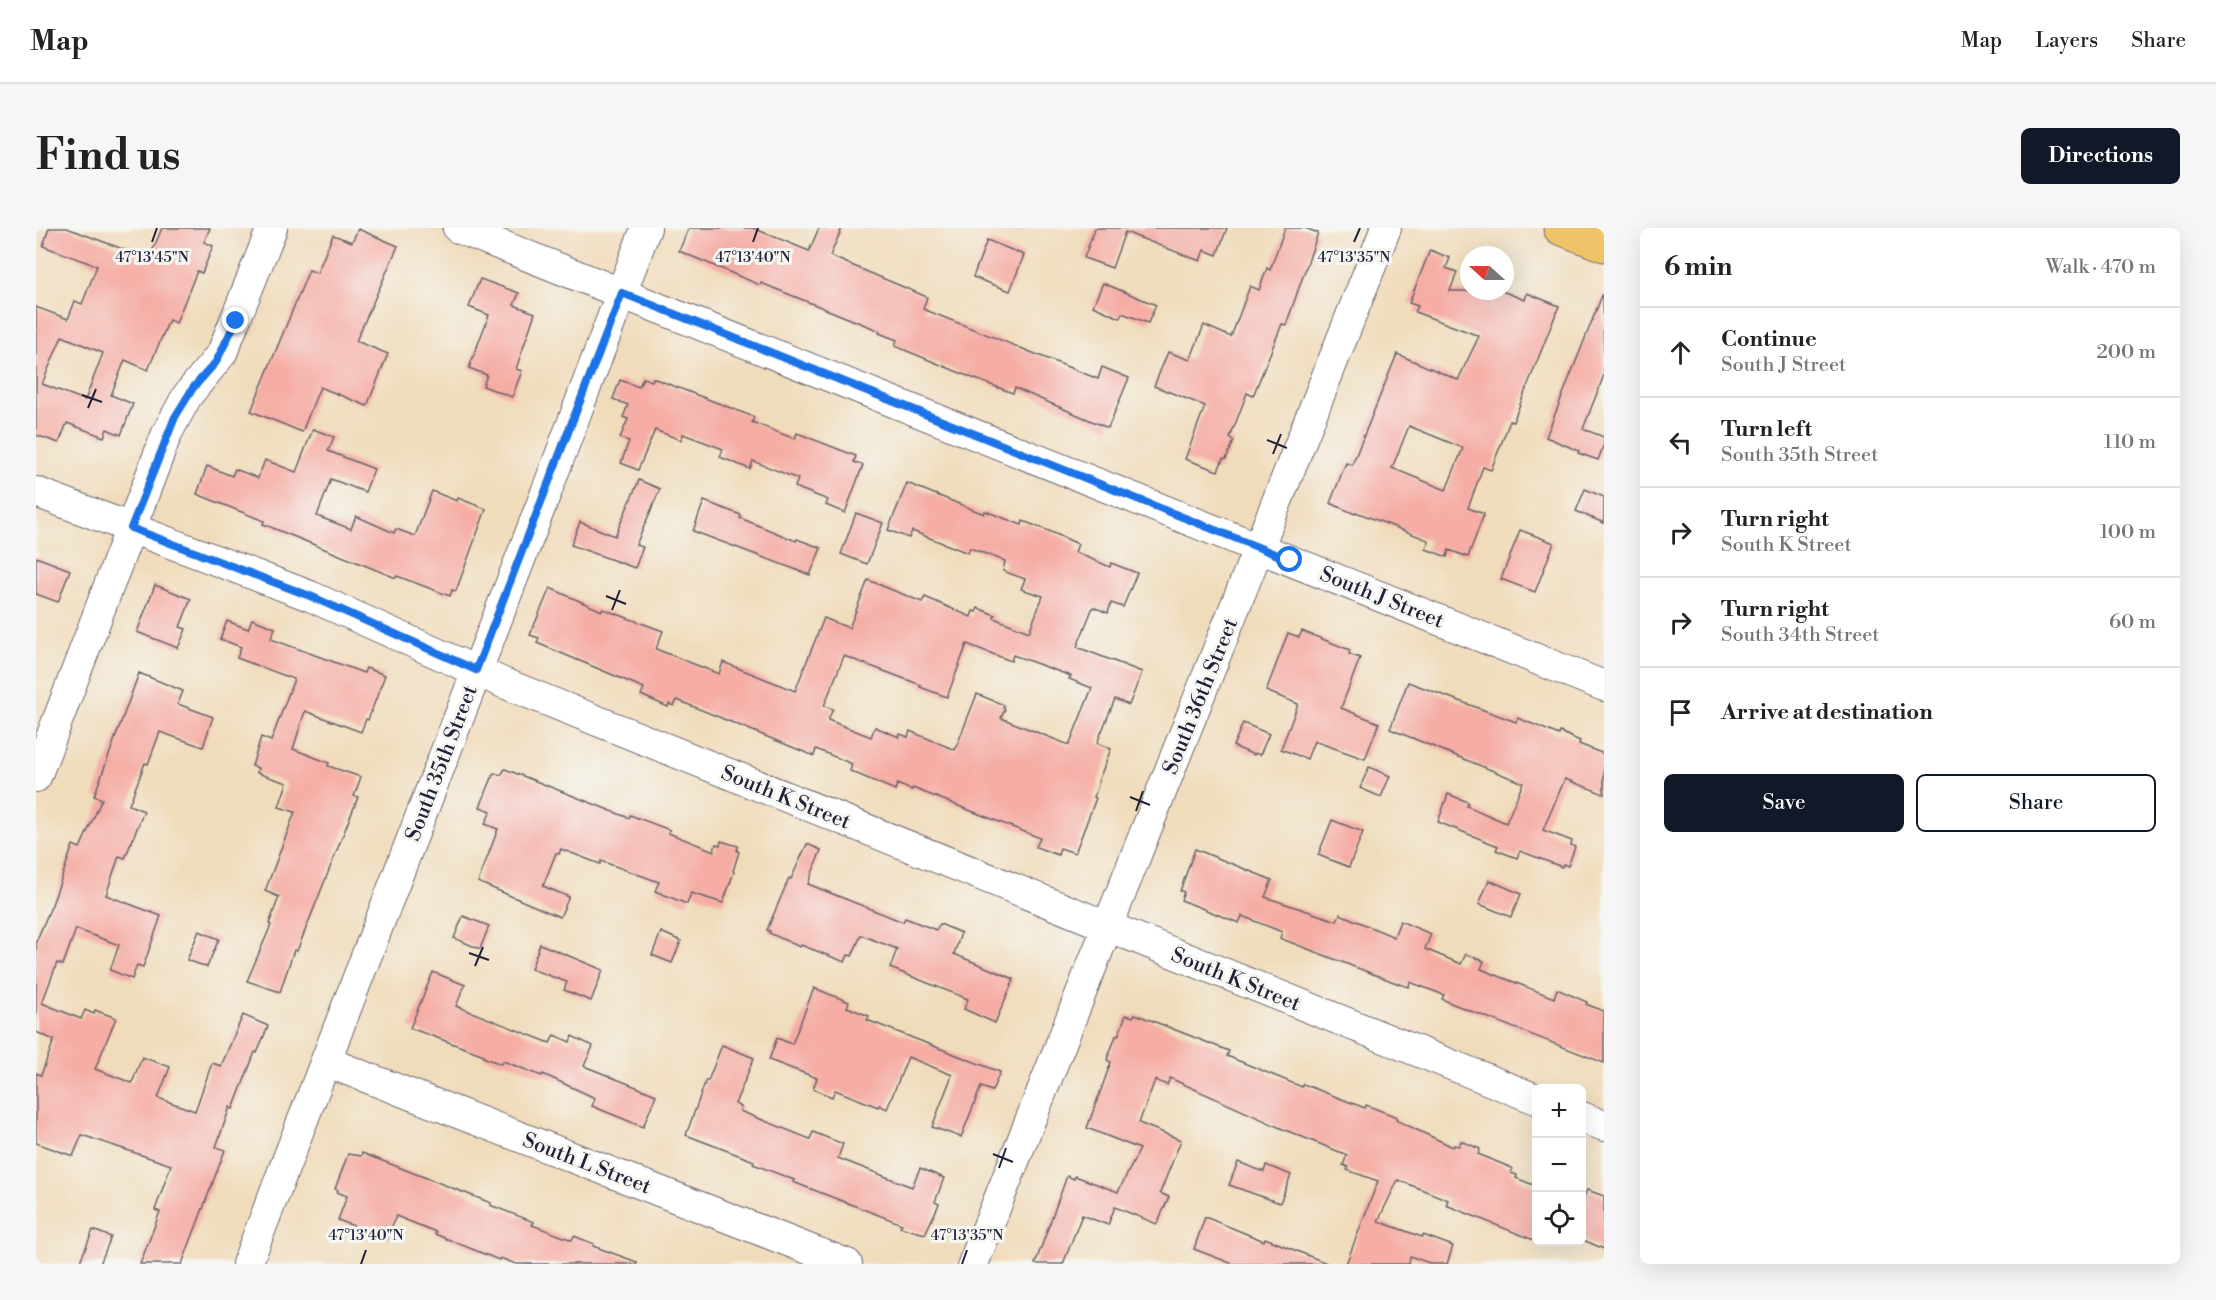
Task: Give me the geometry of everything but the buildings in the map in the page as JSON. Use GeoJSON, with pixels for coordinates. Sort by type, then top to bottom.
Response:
{"type":"FeatureCollection","features":[{"type":"Feature","properties":{"kind":"main road"},"geometry":{"type":"LineString","coordinates":[[1560,228],[1604,245]]}},
{"type":"Feature","properties":{"kind":"street"},"geometry":{"type":"LineString","coordinates":[[36,777],[175,417],[187,396],[222,353],[273,228]]}},
{"type":"Feature","properties":{"kind":"street","name":"South J Street"},"geometry":{"type":"LineString","coordinates":[[459,228],[1604,686]]}},
{"type":"Feature","properties":{"kind":"street","name":"South 35th Street"},"geometry":{"type":"LineString","coordinates":[[247,1264],[327,1062],[646,228]]}},
{"type":"Feature","properties":{"kind":"street","name":"South 36th Street"},"geometry":{"type":"LineString","coordinates":[[973,1264],[1386,228]]}},
{"type":"Feature","properties":{"kind":"street","name":"South K Street"},"geometry":{"type":"LineString","coordinates":[[36,492],[310,596],[501,682],[1532,1097]]}},
{"type":"Feature","properties":{"kind":"street","name":"South L Street"},"geometry":{"type":"LineString","coordinates":[[327,1062],[847,1264]]}},
{"type":"Feature","properties":{"kind":"street"},"geometry":{"type":"LineString","coordinates":[[1586,1120],[1604,1126]]}},
{"type":"Feature","properties":{"kind":"route"},"geometry":{"type":"LineString","coordinates":[[236,321],[222,353],[187,396],[175,417],[131,528],[310,596],[476,670],[622,293],[1290,560]]}}]}
